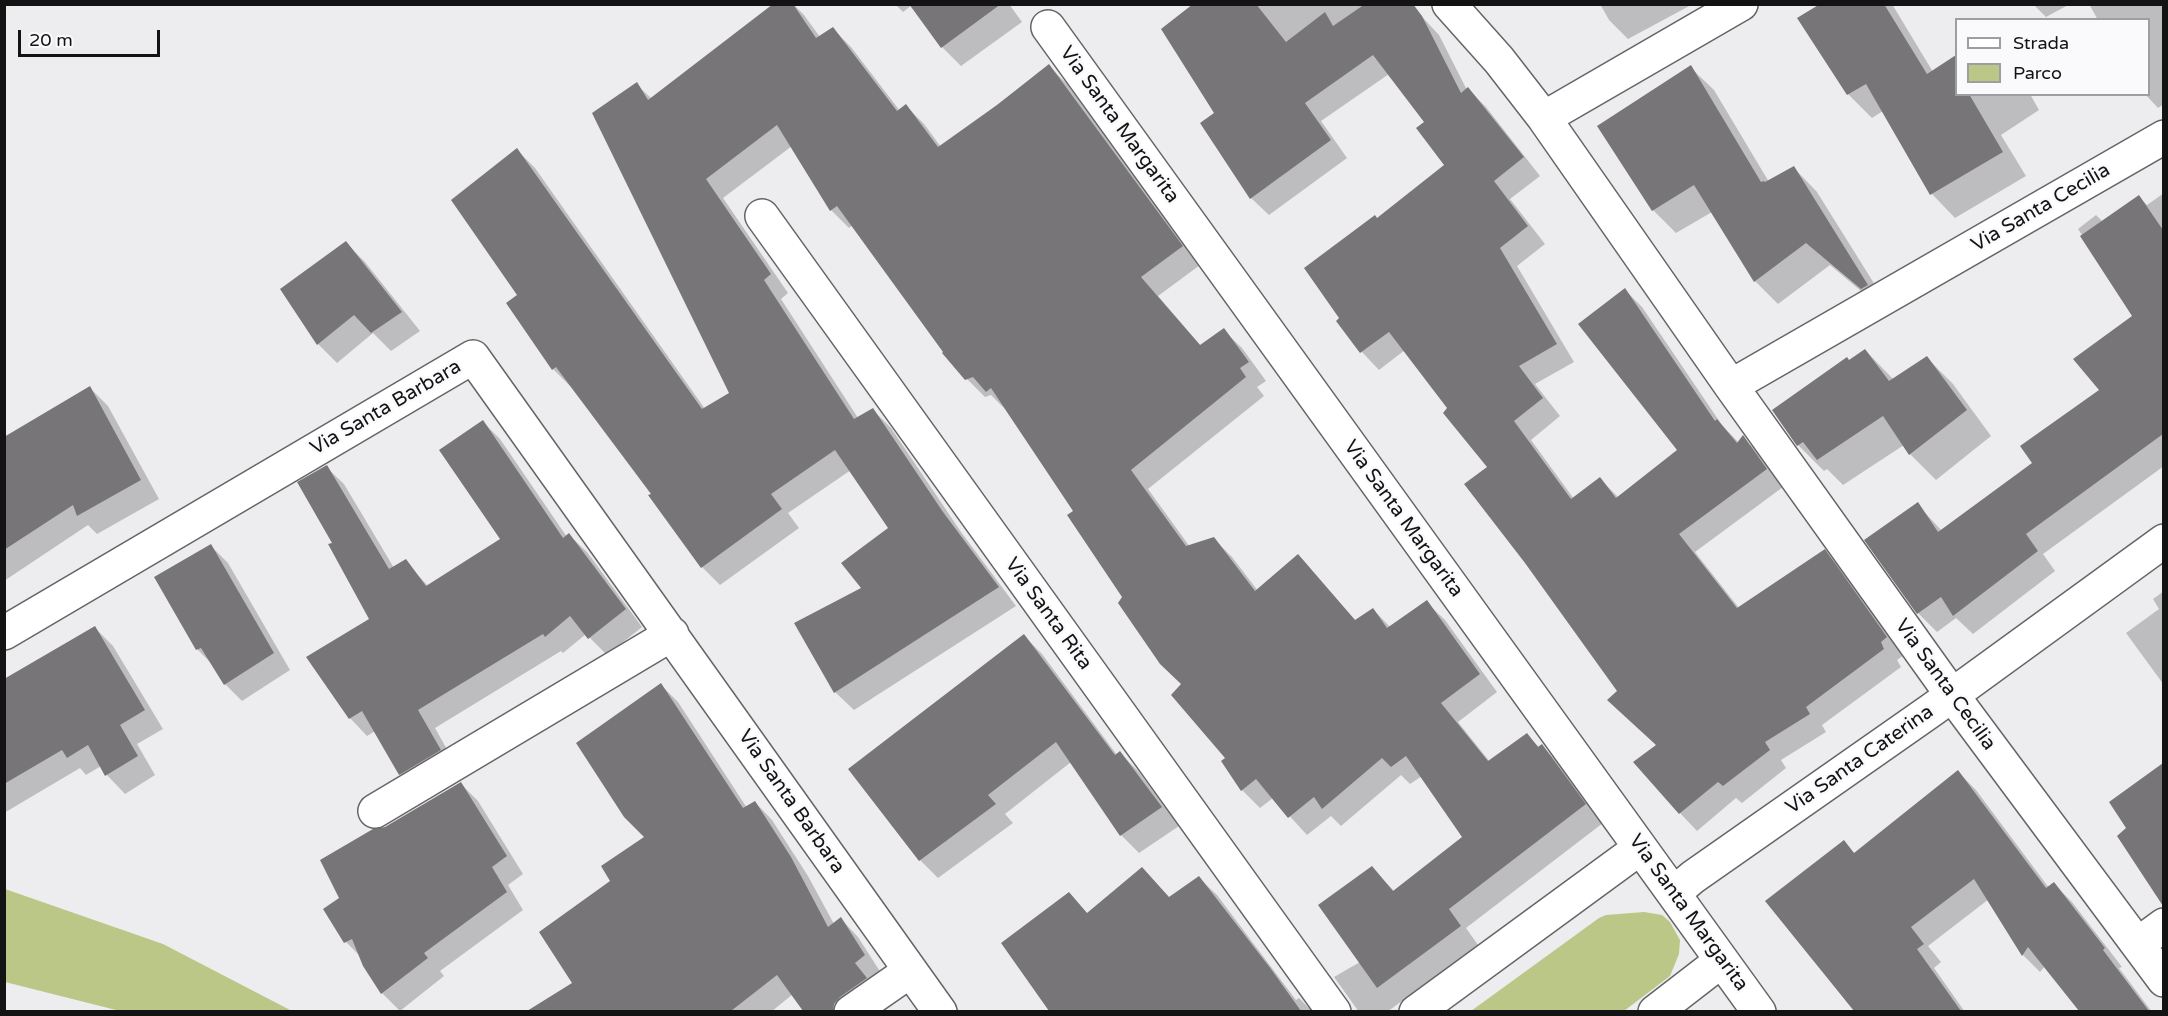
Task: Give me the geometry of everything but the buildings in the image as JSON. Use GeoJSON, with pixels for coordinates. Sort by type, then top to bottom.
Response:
{"type":"FeatureCollection","features":[{"type":"Feature","properties":{"kind":"street","name":"Via Santa Cecilia"},"geometry":{"type":"LineString","coordinates":[[1449,4],[1499,60],[1544,118],[1731,386],[1952,695],[2163,980]]}},
{"type":"Feature","properties":{"kind":"street"},"geometry":{"type":"LineString","coordinates":[[1544,118],[1741,4]]}},
{"type":"Feature","properties":{"kind":"street","name":"Via Santa Margarita"},"geometry":{"type":"LineString","coordinates":[[1048,27],[1759,1011]]}},
{"type":"Feature","properties":{"kind":"street","name":"Via Santa Cecilia"},"geometry":{"type":"LineString","coordinates":[[1731,386],[2163,137]]}},
{"type":"Feature","properties":{"kind":"street","name":"Via Santa Rita"},"geometry":{"type":"LineString","coordinates":[[762,216],[1334,1011]]}},
{"type":"Feature","properties":{"kind":"street","name":"Via Santa Barbara"},"geometry":{"type":"LineString","coordinates":[[4,633],[473,357],[940,1011]]}},
{"type":"Feature","properties":{"kind":"street","name":"Via Santa Caterina"},"geometry":{"type":"LineString","coordinates":[[1674,893],[1693,877],[1952,695],[2163,541]]}},
{"type":"Feature","properties":{"kind":"street"},"geometry":{"type":"LineString","coordinates":[[375,811],[672,634]]}},
{"type":"Feature","properties":{"kind":"street"},"geometry":{"type":"LineString","coordinates":[[1416,1011],[1640,848]]}},
{"type":"Feature","properties":{"kind":"street"},"geometry":{"type":"LineString","coordinates":[[2138,944],[2163,925]]}},
{"type":"Feature","properties":{"kind":"street"},"geometry":{"type":"LineString","coordinates":[[1655,1011],[1722,961]]}},
{"type":"Feature","properties":{"kind":"street"},"geometry":{"type":"LineString","coordinates":[[850,1011],[910,971]]}},
{"type":"Feature","properties":{"kind":"green space"},"geometry":{"type":"Polygon","coordinates":[[[5,889],[163,944],[292,1011],[120,1011],[5,982],[5,889]]]}},
{"type":"Feature","properties":{"kind":"green space"},"geometry":{"type":"Polygon","coordinates":[[[1644,912],[1662,915],[1670,922],[1680,940],[1679,954],[1670,976],[1624,1011],[1471,1011],[1599,918],[1606,915],[1644,912]]]}}]}
